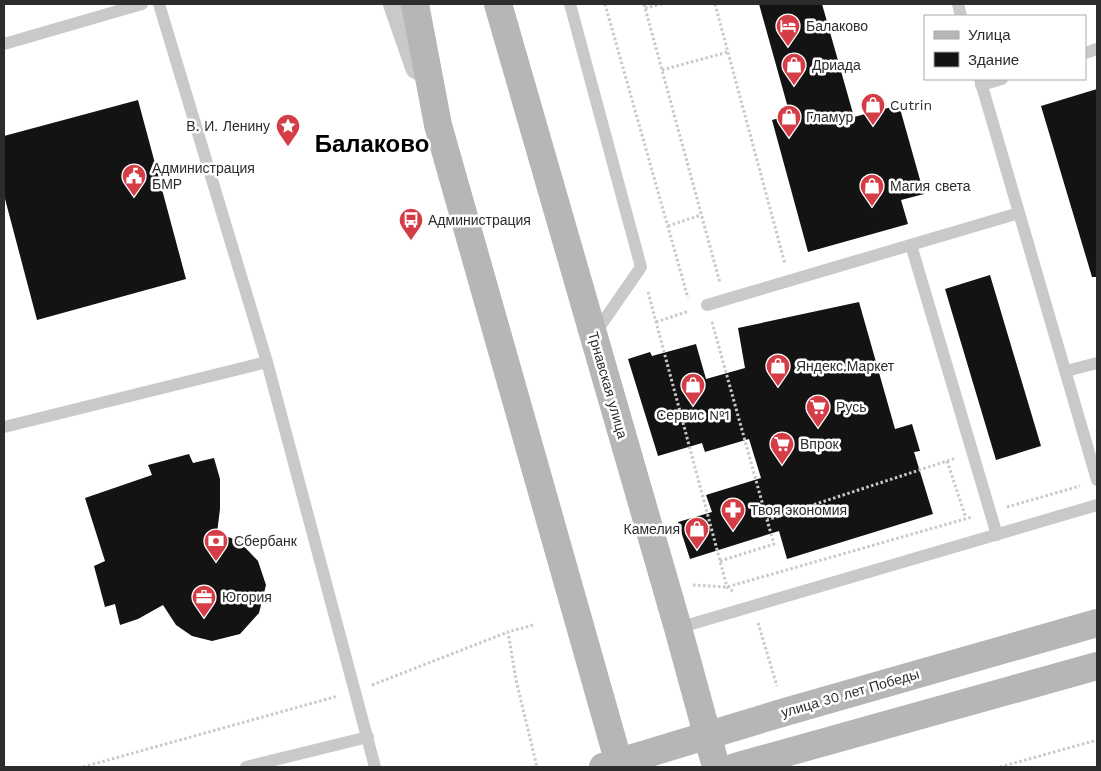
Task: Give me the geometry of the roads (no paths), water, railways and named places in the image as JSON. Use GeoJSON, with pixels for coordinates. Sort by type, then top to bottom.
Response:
{"type":"FeatureCollection","features":[{"type":"Feature","properties":{"kind":"main road"},"geometry":{"type":"LineString","coordinates":[[415,4],[438,125],[614,766]]}},
{"type":"Feature","properties":{"kind":"main road","name":"Трнавская улица"},"geometry":{"type":"LineString","coordinates":[[498,4],[678,628],[716,767]]}},
{"type":"Feature","properties":{"kind":"main road","name":"улица 30 лет Победы"},"geometry":{"type":"LineString","coordinates":[[614,766],[785,712],[1097,623]]}},
{"type":"Feature","properties":{"kind":"main road"},"geometry":{"type":"LineString","coordinates":[[735,767],[1097,666]]}},
{"type":"Feature","properties":{"kind":"street"},"geometry":{"type":"LineString","coordinates":[[396,4],[438,125]]}},
{"type":"Feature","properties":{"kind":"lane"},"geometry":{"type":"LineString","coordinates":[[4,44],[142,4]]}},
{"type":"Feature","properties":{"kind":"lane"},"geometry":{"type":"LineString","coordinates":[[159,4],[267,362],[375,767]]}},
{"type":"Feature","properties":{"kind":"lane"},"geometry":{"type":"LineString","coordinates":[[570,4],[641,267],[594,335]]}},
{"type":"Feature","properties":{"kind":"lane"},"geometry":{"type":"LineString","coordinates":[[995,80],[980,82],[1066,371],[1093,482]]}},
{"type":"Feature","properties":{"kind":"lane"},"geometry":{"type":"LineString","coordinates":[[707,305],[1019,213]]}},
{"type":"Feature","properties":{"kind":"lane"},"geometry":{"type":"LineString","coordinates":[[912,245],[997,535]]}},
{"type":"Feature","properties":{"kind":"lane"},"geometry":{"type":"LineString","coordinates":[[4,427],[267,362]]}},
{"type":"Feature","properties":{"kind":"lane"},"geometry":{"type":"LineString","coordinates":[[1066,371],[1097,363]]}},
{"type":"Feature","properties":{"kind":"lane"},"geometry":{"type":"LineString","coordinates":[[678,628],[1097,505]]}},
{"type":"Feature","properties":{"kind":"lane"},"geometry":{"type":"LineString","coordinates":[[246,767],[368,737]]}},
{"type":"Feature","properties":{"kind":"place","name":"Балаково"},"geometry":{"type":"Point","coordinates":[788,47]}},
{"type":"Feature","properties":{"kind":"place","name":"Дриада"},"geometry":{"type":"Point","coordinates":[794,86]}},
{"type":"Feature","properties":{"kind":"place","name":"Cutrin"},"geometry":{"type":"Point","coordinates":[873,126]}},
{"type":"Feature","properties":{"kind":"place","name":"Гламур"},"geometry":{"type":"Point","coordinates":[789,138]}},
{"type":"Feature","properties":{"kind":"place","name":"В. И. Ленину"},"geometry":{"type":"Point","coordinates":[288,147]}},
{"type":"Feature","properties":{"kind":"place","name":"Администрация БМР"},"geometry":{"type":"Point","coordinates":[134,197]}},
{"type":"Feature","properties":{"kind":"place","name":"Магия света"},"geometry":{"type":"Point","coordinates":[872,207]}},
{"type":"Feature","properties":{"kind":"place","name":"Администрация"},"geometry":{"type":"Point","coordinates":[411,241]}},
{"type":"Feature","properties":{"kind":"place","name":"Яндекс.Маркет"},"geometry":{"type":"Point","coordinates":[778,387]}},
{"type":"Feature","properties":{"kind":"place","name":"Сервис №1"},"geometry":{"type":"Point","coordinates":[693,406]}},
{"type":"Feature","properties":{"kind":"place","name":"Русь"},"geometry":{"type":"Point","coordinates":[818,428]}},
{"type":"Feature","properties":{"kind":"place","name":"Впрок"},"geometry":{"type":"Point","coordinates":[782,465]}},
{"type":"Feature","properties":{"kind":"place","name":"Твоя экономия"},"geometry":{"type":"Point","coordinates":[733,531]}},
{"type":"Feature","properties":{"kind":"place","name":"Камелия"},"geometry":{"type":"Point","coordinates":[697,550]}},
{"type":"Feature","properties":{"kind":"place","name":"Сбербанк"},"geometry":{"type":"Point","coordinates":[216,562]}},
{"type":"Feature","properties":{"kind":"place","name":"Югория"},"geometry":{"type":"Point","coordinates":[204,618]}},
{"type":"Feature","properties":{"kind":"district","name":"Балаково"},"geometry":{"type":"Point","coordinates":[372,144]}}]}
